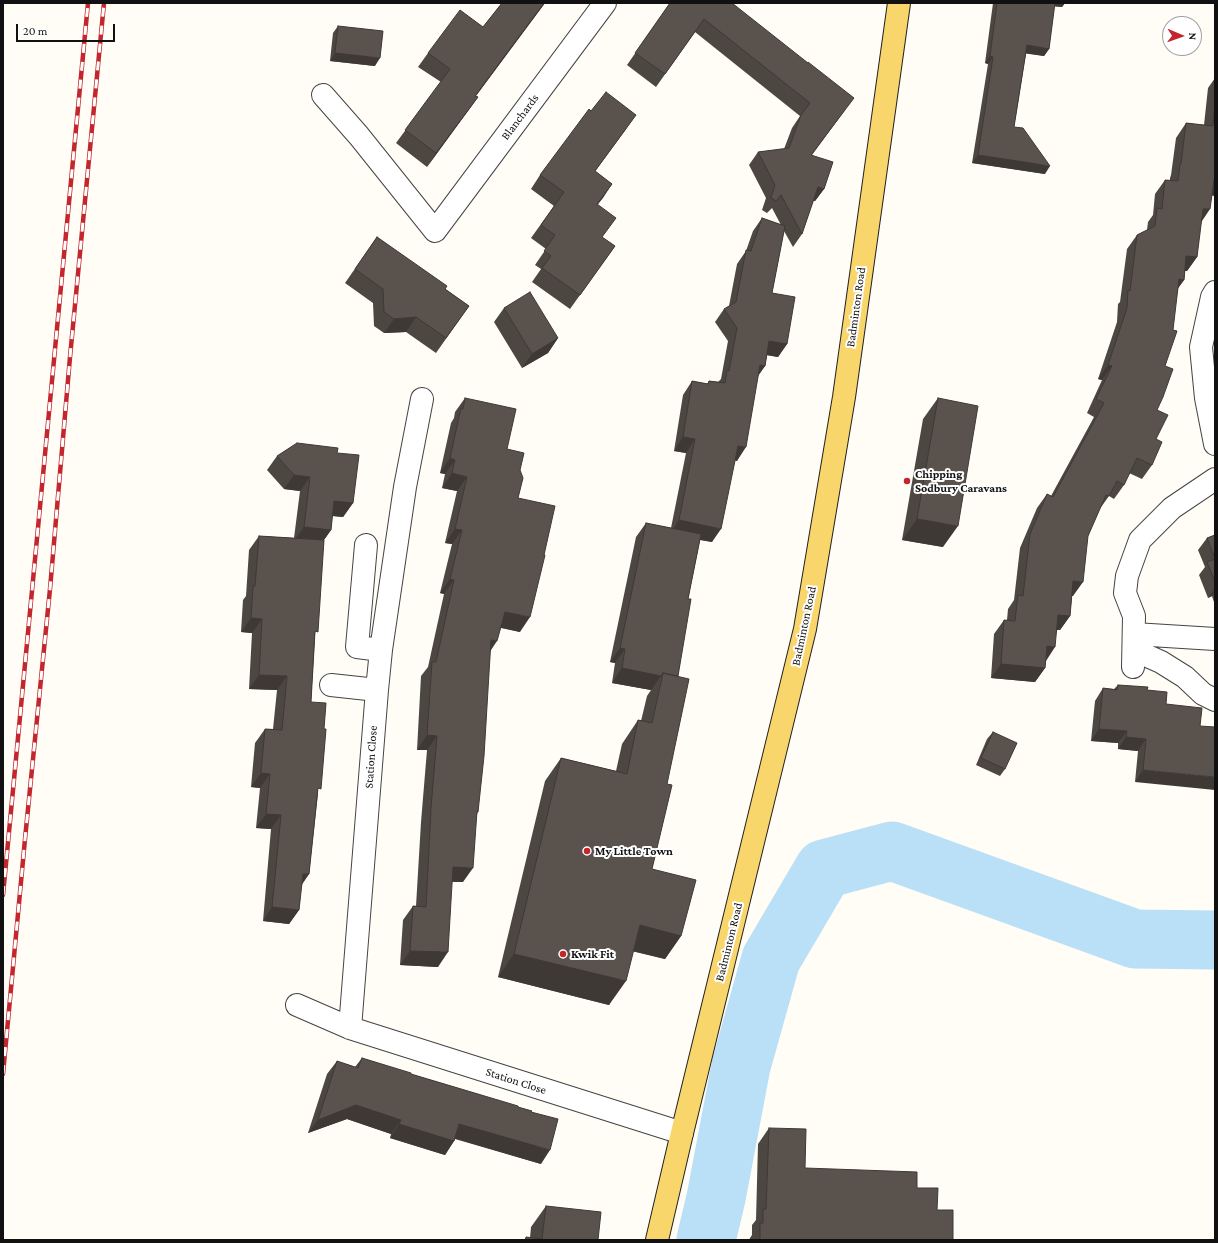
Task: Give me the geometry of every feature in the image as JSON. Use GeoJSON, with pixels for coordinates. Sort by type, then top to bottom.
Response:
{"type":"FeatureCollection","features":[{"type":"Feature","properties":{"kind":"main road","name":"Badminton Road"},"geometry":{"type":"LineString","coordinates":[[657,1240],[805,629],[844,398],[899,3]]}},
{"type":"Feature","properties":{"kind":"street","name":"Blanchards"},"geometry":{"type":"LineString","coordinates":[[323,95],[359,136],[435,231],[605,3]]}},
{"type":"Feature","properties":{"kind":"street"},"geometry":{"type":"LineString","coordinates":[[1215,292],[1212,297],[1201,347],[1206,398],[1215,444]]}},
{"type":"Feature","properties":{"kind":"street","name":"Station Close"},"geometry":{"type":"LineString","coordinates":[[350,1028],[376,690],[405,487],[422,399]]}},
{"type":"Feature","properties":{"kind":"street"},"geometry":{"type":"LineString","coordinates":[[1134,650],[1134,616],[1125,593],[1127,576],[1140,540],[1172,508],[1215,479]]}},
{"type":"Feature","properties":{"kind":"street"},"geometry":{"type":"LineString","coordinates":[[366,545],[357,647],[381,650]]}},
{"type":"Feature","properties":{"kind":"street"},"geometry":{"type":"LineString","coordinates":[[1134,650],[1215,639]]}},
{"type":"Feature","properties":{"kind":"street"},"geometry":{"type":"LineString","coordinates":[[1134,650],[1161,662],[1185,677],[1203,694],[1215,700]]}},
{"type":"Feature","properties":{"kind":"street"},"geometry":{"type":"LineString","coordinates":[[331,685],[376,690]]}},
{"type":"Feature","properties":{"kind":"street","name":"Station Close"},"geometry":{"type":"LineString","coordinates":[[297,1005],[350,1028],[682,1133]]}},
{"type":"Feature","properties":{"kind":"building"},"geometry":{"type":"Polygon","coordinates":[[[502,3],[544,3],[475,96],[478,97],[436,153],[405,130],[450,69],[428,53],[460,10],[483,27],[502,3]]]}},
{"type":"Feature","properties":{"kind":"building"},"geometry":{"type":"Polygon","coordinates":[[[670,3],[732,3],[854,98],[811,155],[833,162],[824,189],[818,187],[802,234],[781,195],[776,201],[771,198],[775,185],[758,152],[789,148],[801,115],[810,103],[704,19],[665,74],[635,53],[670,3]]]}},
{"type":"Feature","properties":{"kind":"building"},"geometry":{"type":"Polygon","coordinates":[[[997,3],[1055,3],[1049,49],[1027,45],[1014,127],[1023,128],[1050,166],[978,155],[993,57],[990,56],[997,3]]]}},
{"type":"Feature","properties":{"kind":"building"},"geometry":{"type":"Polygon","coordinates":[[[338,26],[383,31],[380,58],[335,53],[338,26]]]}},
{"type":"Feature","properties":{"kind":"building"},"geometry":{"type":"Polygon","coordinates":[[[606,92],[636,115],[595,171],[612,184],[597,204],[616,218],[602,237],[615,246],[580,295],[542,268],[551,256],[544,251],[555,235],[541,225],[564,192],[540,175],[589,109],[591,111],[606,92]]]}},
{"type":"Feature","properties":{"kind":"building"},"geometry":{"type":"Polygon","coordinates":[[[1215,104],[1215,181],[1214,180],[1210,209],[1203,209],[1197,257],[1186,256],[1184,280],[1179,279],[1173,330],[1177,331],[1165,366],[1173,369],[1157,410],[1168,415],[1156,439],[1162,442],[1152,465],[1137,458],[1124,485],[1117,481],[1109,496],[1106,495],[1088,536],[1083,582],[1073,581],[1070,616],[1058,615],[1055,647],[1047,646],[1045,668],[1001,664],[1004,620],[1015,621],[1018,595],[1023,596],[1030,534],[1047,494],[1053,497],[1104,403],[1096,399],[1112,366],[1108,365],[1127,308],[1128,290],[1130,291],[1137,235],[1155,226],[1157,208],[1162,209],[1165,180],[1178,181],[1186,123],[1213,126],[1215,104]]]}},
{"type":"Feature","properties":{"kind":"building"},"geometry":{"type":"Polygon","coordinates":[[[762,218],[785,226],[772,293],[795,297],[787,344],[769,341],[765,366],[760,365],[746,447],[738,446],[721,529],[679,520],[695,439],[683,437],[692,381],[708,384],[709,381],[725,383],[727,370],[729,371],[737,328],[724,309],[736,302],[746,250],[751,251],[762,218]]]}},
{"type":"Feature","properties":{"kind":"building"},"geometry":{"type":"Polygon","coordinates":[[[377,237],[447,286],[445,289],[469,306],[446,338],[416,317],[394,319],[384,312],[383,289],[355,269],[377,237]]]}},
{"type":"Feature","properties":{"kind":"building"},"geometry":{"type":"Polygon","coordinates":[[[530,292],[558,338],[532,354],[504,308],[530,292]]]}},
{"type":"Feature","properties":{"kind":"building"},"geometry":{"type":"Polygon","coordinates":[[[465,398],[516,409],[507,449],[524,453],[520,470],[523,478],[518,498],[555,506],[530,617],[505,612],[497,641],[491,640],[484,756],[478,812],[477,811],[473,868],[453,867],[448,952],[410,951],[413,906],[426,907],[431,808],[437,736],[427,735],[432,662],[436,662],[454,580],[450,579],[462,530],[455,529],[467,477],[452,473],[455,460],[450,458],[461,408],[463,409],[465,398]]]}},
{"type":"Feature","properties":{"kind":"building"},"geometry":{"type":"Polygon","coordinates":[[[938,398],[978,406],[958,526],[917,519],[938,398]]]}},
{"type":"Feature","properties":{"kind":"building"},"geometry":{"type":"Polygon","coordinates":[[[297,443],[338,448],[337,453],[359,455],[353,503],[334,501],[331,530],[304,527],[310,477],[294,475],[277,456],[297,443]]]}},
{"type":"Feature","properties":{"kind":"building"},"geometry":{"type":"Polygon","coordinates":[[[646,523],[701,534],[688,599],[691,599],[678,676],[663,673],[661,676],[622,668],[625,649],[620,648],[646,523]]]}},
{"type":"Feature","properties":{"kind":"building"},"geometry":{"type":"Polygon","coordinates":[[[1215,535],[1215,559],[1207,538],[1215,535]]]}},
{"type":"Feature","properties":{"kind":"building"},"geometry":{"type":"Polygon","coordinates":[[[259,536],[324,540],[318,632],[315,631],[311,702],[326,703],[324,729],[326,729],[321,789],[318,788],[309,874],[303,874],[299,910],[272,907],[281,815],[266,814],[270,774],[261,773],[265,729],[282,730],[287,676],[259,675],[262,619],[251,618],[259,536]]]}},
{"type":"Feature","properties":{"kind":"building"},"geometry":{"type":"Polygon","coordinates":[[[1215,559],[1215,582],[1207,562],[1215,559]]]}},
{"type":"Feature","properties":{"kind":"building"},"geometry":{"type":"Polygon","coordinates":[[[663,673],[689,679],[667,784],[672,785],[652,869],[696,880],[681,936],[640,925],[626,981],[514,954],[561,758],[627,774],[638,720],[652,723],[663,673]]]}},
{"type":"Feature","properties":{"kind":"building"},"geometry":{"type":"Polygon","coordinates":[[[1118,685],[1148,687],[1147,690],[1167,692],[1166,704],[1202,708],[1200,726],[1215,727],[1215,777],[1143,770],[1146,739],[1126,737],[1127,731],[1099,729],[1103,688],[1117,690],[1118,685]]]}},
{"type":"Feature","properties":{"kind":"building"},"geometry":{"type":"Polygon","coordinates":[[[993,732],[1017,743],[1005,769],[981,758],[993,732]]]}},
{"type":"Feature","properties":{"kind":"building"},"geometry":{"type":"Polygon","coordinates":[[[362,1058],[518,1106],[532,1111],[531,1112],[558,1119],[550,1150],[459,1124],[454,1141],[399,1124],[401,1120],[356,1105],[318,1120],[337,1061],[358,1068],[362,1058]]]}},
{"type":"Feature","properties":{"kind":"building"},"geometry":{"type":"Polygon","coordinates":[[[769,1128],[806,1129],[805,1168],[917,1172],[917,1188],[938,1188],[937,1210],[953,1210],[953,1240],[760,1240],[760,1223],[763,1223],[763,1209],[766,1209],[769,1128]]]}},
{"type":"Feature","properties":{"kind":"building"},"geometry":{"type":"Polygon","coordinates":[[[546,1206],[601,1212],[598,1240],[526,1240],[526,1237],[542,1239],[546,1206]]]}},
{"type":"Feature","properties":{"kind":"waterway"},"geometry":{"type":"LineString","coordinates":[[706,1240],[716,1198],[741,1066],[771,959],[824,869],[892,851],[1135,939],[1215,940]]}},
{"type":"Feature","properties":{"kind":"railway"},"geometry":{"type":"LineString","coordinates":[[3,895],[88,3]]}},
{"type":"Feature","properties":{"kind":"railway"},"geometry":{"type":"LineString","coordinates":[[3,1074],[50,589],[70,357],[104,3]]}},
{"type":"Feature","properties":{"kind":"place","name":"Chipping Sodbury Caravans"},"geometry":{"type":"Point","coordinates":[907,481]}},
{"type":"Feature","properties":{"kind":"place","name":"My Little Town"},"geometry":{"type":"Point","coordinates":[587,851]}},
{"type":"Feature","properties":{"kind":"place","name":"Kwik Fit"},"geometry":{"type":"Point","coordinates":[563,954]}}]}
